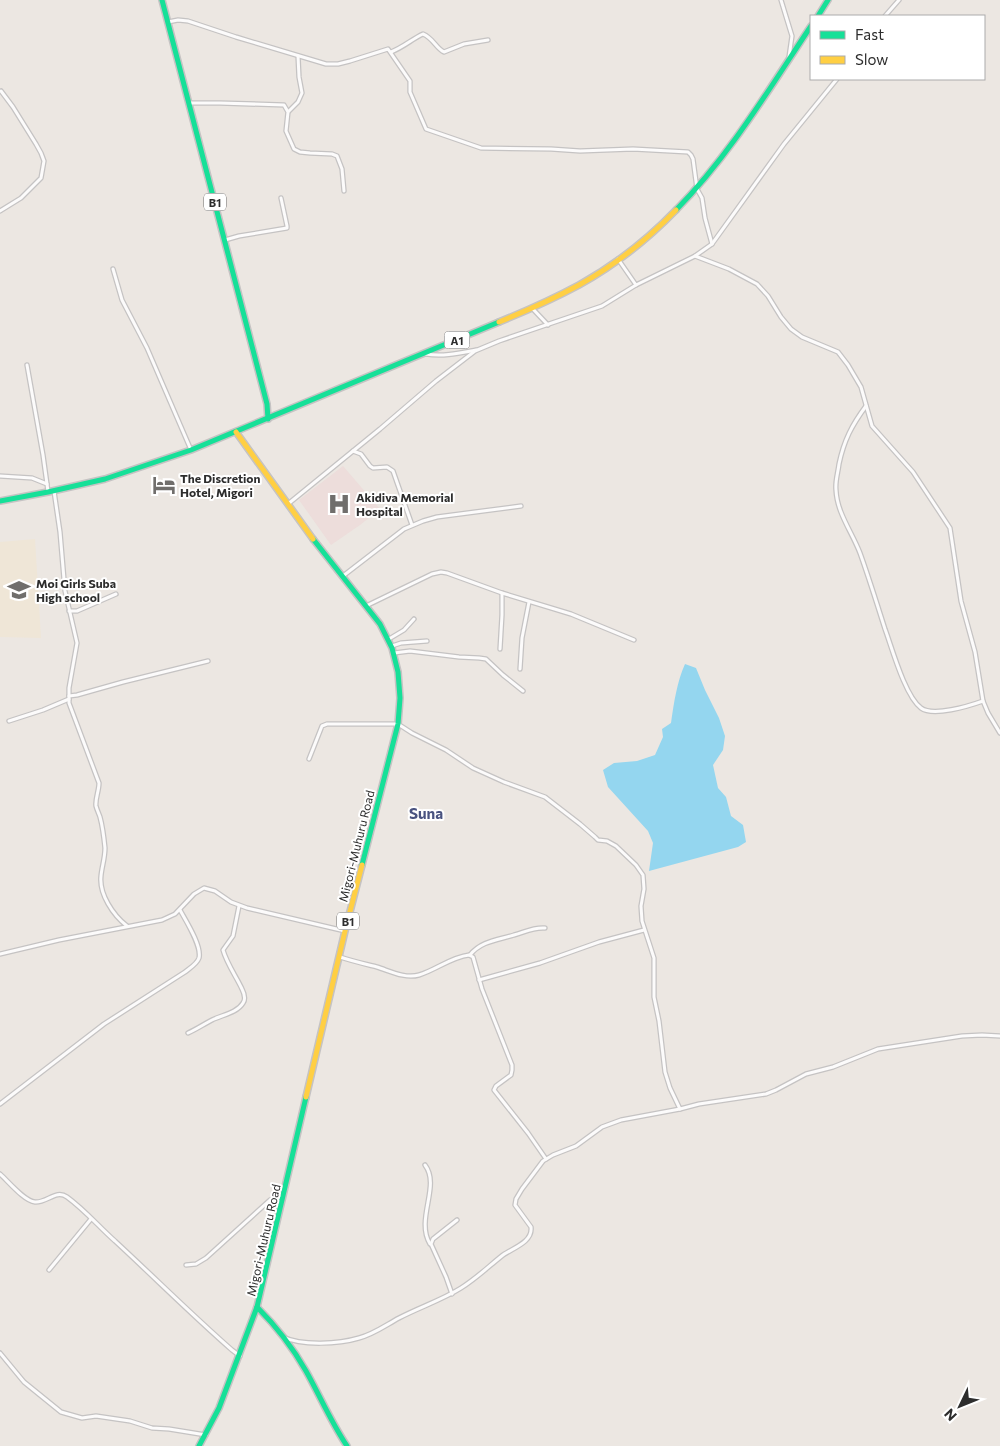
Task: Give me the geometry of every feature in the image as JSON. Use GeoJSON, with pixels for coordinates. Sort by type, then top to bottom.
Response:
{"type":"FeatureCollection","features":[{"type":"Feature","properties":{"kind":"main road","name":"B1"},"geometry":{"type":"LineString","coordinates":[[162,0],[267,404],[268,419]]}},
{"type":"Feature","properties":{"kind":"main road"},"geometry":{"type":"LineString","coordinates":[[819,15],[828,0]]}},
{"type":"Feature","properties":{"kind":"main road","name":"A1"},"geometry":{"type":"LineString","coordinates":[[0,501],[51,492],[105,479],[191,450],[532,308],[585,282],[618,260],[653,232],[697,189],[727,152],[810,27]]}},
{"type":"Feature","properties":{"kind":"main road","name":"B1"},"geometry":{"type":"LineString","coordinates":[[267,404],[275,416]]}},
{"type":"Feature","properties":{"kind":"main road","name":"Migori-Muhuru Road"},"geometry":{"type":"LineString","coordinates":[[200,1446],[219,1408],[257,1307],[345,931],[398,724],[401,695],[401,684],[389,639],[236,432]]}},
{"type":"Feature","properties":{"kind":"main road"},"geometry":{"type":"LineString","coordinates":[[257,1307],[283,1337],[305,1370],[337,1432],[347,1446]]}},
{"type":"Feature","properties":{"kind":"street"},"geometry":{"type":"LineString","coordinates":[[781,0],[792,36],[788,59]]}},
{"type":"Feature","properties":{"kind":"street"},"geometry":{"type":"LineString","coordinates":[[886,15],[899,0]]}},
{"type":"Feature","properties":{"kind":"street"},"geometry":{"type":"LineString","coordinates":[[168,22],[185,20],[319,63],[331,65],[360,59],[386,49],[391,52],[410,81],[410,92],[427,130],[481,148],[580,151],[633,149],[686,152],[693,159],[697,189],[702,200],[712,244]]}},
{"type":"Feature","properties":{"kind":"street"},"geometry":{"type":"LineString","coordinates":[[391,52],[404,47],[424,34],[444,52],[464,44],[488,40]]}},
{"type":"Feature","properties":{"kind":"street"},"geometry":{"type":"LineString","coordinates":[[298,56],[302,93],[300,99],[288,112],[286,131],[293,147],[300,152],[337,156],[342,169],[344,191]]}},
{"type":"Feature","properties":{"kind":"street"},"geometry":{"type":"LineString","coordinates":[[288,504],[463,359],[479,349],[499,340],[602,306],[636,285],[695,256],[712,244],[784,144],[836,80]]}},
{"type":"Feature","properties":{"kind":"street"},"geometry":{"type":"LineString","coordinates":[[0,211],[20,198],[40,179],[44,161],[36,144],[1,91]]}},
{"type":"Feature","properties":{"kind":"street"},"geometry":{"type":"LineString","coordinates":[[189,103],[220,102],[294,105]]}},
{"type":"Feature","properties":{"kind":"street"},"geometry":{"type":"LineString","coordinates":[[284,105],[288,112]]}},
{"type":"Feature","properties":{"kind":"street"},"geometry":{"type":"LineString","coordinates":[[224,240],[286,228],[288,226],[281,198]]}},
{"type":"Feature","properties":{"kind":"street"},"geometry":{"type":"LineString","coordinates":[[695,256],[752,280],[761,288],[787,324],[796,333],[838,352],[860,383],[870,423],[913,472],[950,528],[961,601],[975,652],[983,701],[1000,732]]}},
{"type":"Feature","properties":{"kind":"street"},"geometry":{"type":"LineString","coordinates":[[618,260],[636,285]]}},
{"type":"Feature","properties":{"kind":"street"},"geometry":{"type":"LineString","coordinates":[[113,269],[122,300],[147,348],[191,450]]}},
{"type":"Feature","properties":{"kind":"street"},"geometry":{"type":"LineString","coordinates":[[532,308],[548,325]]}},
{"type":"Feature","properties":{"kind":"street"},"geometry":{"type":"LineString","coordinates":[[424,353],[445,355],[479,349]]}},
{"type":"Feature","properties":{"kind":"street"},"geometry":{"type":"LineString","coordinates":[[27,365],[47,484],[51,492],[62,548],[65,591],[77,643],[69,698],[72,712],[98,783],[99,790],[96,805],[105,849],[101,876],[102,888],[116,916],[127,926]]}},
{"type":"Feature","properties":{"kind":"street"},"geometry":{"type":"LineString","coordinates":[[866,405],[845,441],[836,481],[836,496],[840,510],[860,554],[897,666],[916,703],[926,711],[947,710],[983,701]]}},
{"type":"Feature","properties":{"kind":"street"},"geometry":{"type":"LineString","coordinates":[[360,445],[361,454],[370,466],[373,468],[387,467],[393,471],[412,525]]}},
{"type":"Feature","properties":{"kind":"street"},"geometry":{"type":"LineString","coordinates":[[353,451],[361,454]]}},
{"type":"Feature","properties":{"kind":"street"},"geometry":{"type":"LineString","coordinates":[[0,476],[32,478],[47,484]]}},
{"type":"Feature","properties":{"kind":"street"},"geometry":{"type":"LineString","coordinates":[[343,576],[376,549],[412,525],[437,517],[520,506]]}},
{"type":"Feature","properties":{"kind":"street"},"geometry":{"type":"LineString","coordinates":[[366,606],[432,574],[441,572],[571,614],[634,640]]}},
{"type":"Feature","properties":{"kind":"street"},"geometry":{"type":"LineString","coordinates":[[500,649],[502,593]]}},
{"type":"Feature","properties":{"kind":"street"},"geometry":{"type":"LineString","coordinates":[[69,611],[77,611],[116,594]]}},
{"type":"Feature","properties":{"kind":"street"},"geometry":{"type":"LineString","coordinates":[[520,669],[522,638],[529,602]]}},
{"type":"Feature","properties":{"kind":"street"},"geometry":{"type":"LineString","coordinates":[[389,639],[404,630],[414,619]]}},
{"type":"Feature","properties":{"kind":"street"},"geometry":{"type":"LineString","coordinates":[[392,646],[401,643],[427,642]]}},
{"type":"Feature","properties":{"kind":"street"},"geometry":{"type":"LineString","coordinates":[[394,653],[410,651],[459,658],[486,659],[523,691]]}},
{"type":"Feature","properties":{"kind":"street"},"geometry":{"type":"LineString","coordinates":[[9,721],[43,710],[78,695],[208,661]]}},
{"type":"Feature","properties":{"kind":"street"},"geometry":{"type":"LineString","coordinates":[[309,759],[322,726],[327,724],[398,724],[446,750],[473,768],[545,797],[598,840],[607,841],[616,846],[636,865],[643,875],[644,889],[641,912],[644,930],[654,958],[654,997],[665,1072],[680,1109]]}},
{"type":"Feature","properties":{"kind":"street"},"geometry":{"type":"LineString","coordinates":[[0,954],[45,943],[162,920],[176,914],[194,894],[204,888],[215,891],[239,906],[345,931]]}},
{"type":"Feature","properties":{"kind":"street"},"geometry":{"type":"LineString","coordinates":[[188,1033],[234,1011],[244,1002],[245,998],[242,988],[223,950],[233,936],[239,906]]}},
{"type":"Feature","properties":{"kind":"street"},"geometry":{"type":"LineString","coordinates":[[0,1104],[104,1024],[196,963],[199,952],[191,930],[180,910]]}},
{"type":"Feature","properties":{"kind":"street"},"geometry":{"type":"LineString","coordinates":[[340,957],[412,976],[435,969],[461,956],[470,955],[478,947],[497,939],[512,936],[533,928],[545,928]]}},
{"type":"Feature","properties":{"kind":"street"},"geometry":{"type":"LineString","coordinates":[[479,980],[537,964],[599,942],[644,930]]}},
{"type":"Feature","properties":{"kind":"street"},"geometry":{"type":"LineString","coordinates":[[470,955],[474,958],[489,1009],[512,1068],[511,1075],[496,1086],[494,1090],[527,1131],[546,1159]]}},
{"type":"Feature","properties":{"kind":"street"},"geometry":{"type":"LineString","coordinates":[[283,1337],[306,1343],[358,1338],[452,1294],[479,1276],[502,1256],[525,1242],[529,1237],[532,1231],[531,1227],[516,1207],[516,1199],[540,1164],[546,1159],[576,1146],[596,1130],[610,1123],[714,1101],[748,1098],[766,1094],[806,1074],[833,1067],[878,1049],[962,1036],[1000,1036]]}},
{"type":"Feature","properties":{"kind":"street"},"geometry":{"type":"LineString","coordinates":[[425,1165],[430,1176],[425,1231],[452,1294]]}},
{"type":"Feature","properties":{"kind":"street"},"geometry":{"type":"LineString","coordinates":[[0,1174],[32,1201],[37,1202],[56,1195],[63,1195],[240,1356]]}},
{"type":"Feature","properties":{"kind":"street"},"geometry":{"type":"LineString","coordinates":[[186,1265],[196,1264],[206,1258],[270,1200],[283,1197]]}},
{"type":"Feature","properties":{"kind":"street"},"geometry":{"type":"LineString","coordinates":[[49,1270],[91,1219]]}},
{"type":"Feature","properties":{"kind":"street"},"geometry":{"type":"LineString","coordinates":[[431,1244],[434,1239],[457,1220]]}},
{"type":"Feature","properties":{"kind":"street"},"geometry":{"type":"LineString","coordinates":[[0,1353],[24,1382],[61,1412],[82,1418],[96,1416],[130,1421],[152,1428],[206,1435]]}},
{"type":"Feature","properties":{"kind":"shaded area","name":"Akidiva Memorial Hospital"},"geometry":{"type":"Polygon","coordinates":[[[343,466],[380,509],[331,545],[299,500],[343,466]]]}},
{"type":"Feature","properties":{"kind":"shaded area","name":"Moi Girls Suba High school"},"geometry":{"type":"Polygon","coordinates":[[[35,539],[41,638],[0,637],[0,542],[35,539]]]}},
{"type":"Feature","properties":{"kind":"water"},"geometry":{"type":"Polygon","coordinates":[[[685,664],[696,668],[719,718],[725,736],[723,750],[713,765],[718,788],[726,797],[731,816],[743,825],[746,842],[738,847],[649,871],[653,843],[648,831],[608,787],[603,770],[614,763],[637,761],[655,755],[663,737],[662,729],[671,723],[678,685],[685,664]]]}},
{"type":"Feature","properties":{"kind":"traffic: fast"},"geometry":{"type":"LineString","coordinates":[[162,0],[267,404],[268,419]]}},
{"type":"Feature","properties":{"kind":"traffic: fast"},"geometry":{"type":"LineString","coordinates":[[819,15],[828,0]]}},
{"type":"Feature","properties":{"kind":"traffic: fast"},"geometry":{"type":"LineString","coordinates":[[676,210],[696,189],[731,144],[810,28]]}},
{"type":"Feature","properties":{"kind":"traffic: fast"},"geometry":{"type":"LineString","coordinates":[[0,501],[105,479],[191,450],[499,322]]}},
{"type":"Feature","properties":{"kind":"traffic: fast"},"geometry":{"type":"LineString","coordinates":[[313,539],[380,624],[392,648],[398,672],[400,698],[398,724],[362,865]]}},
{"type":"Feature","properties":{"kind":"traffic: fast"},"geometry":{"type":"LineString","coordinates":[[199,1446],[219,1408],[257,1307],[306,1097]]}},
{"type":"Feature","properties":{"kind":"traffic: fast"},"geometry":{"type":"LineString","coordinates":[[257,1307],[296,1354],[347,1446]]}},
{"type":"Feature","properties":{"kind":"traffic: slow"},"geometry":{"type":"LineString","coordinates":[[499,322],[549,300],[605,269],[630,251],[676,210]]}},
{"type":"Feature","properties":{"kind":"traffic: slow"},"geometry":{"type":"LineString","coordinates":[[236,432],[313,539]]}},
{"type":"Feature","properties":{"kind":"traffic: slow"},"geometry":{"type":"LineString","coordinates":[[306,1097],[362,865]]}},
{"type":"Feature","properties":{"kind":"place","name":"The Discretion Hotel, Migori"},"geometry":{"type":"Point","coordinates":[164,485]}},
{"type":"Feature","properties":{"kind":"place","name":"Akidiva Memorial Hospital"},"geometry":{"type":"Point","coordinates":[339,504]}},
{"type":"Feature","properties":{"kind":"place","name":"Moi Girls Suba High school"},"geometry":{"type":"Point","coordinates":[19,590]}},
{"type":"Feature","properties":{"kind":"district","name":"Suna"},"geometry":{"type":"Point","coordinates":[426,813]}}]}
